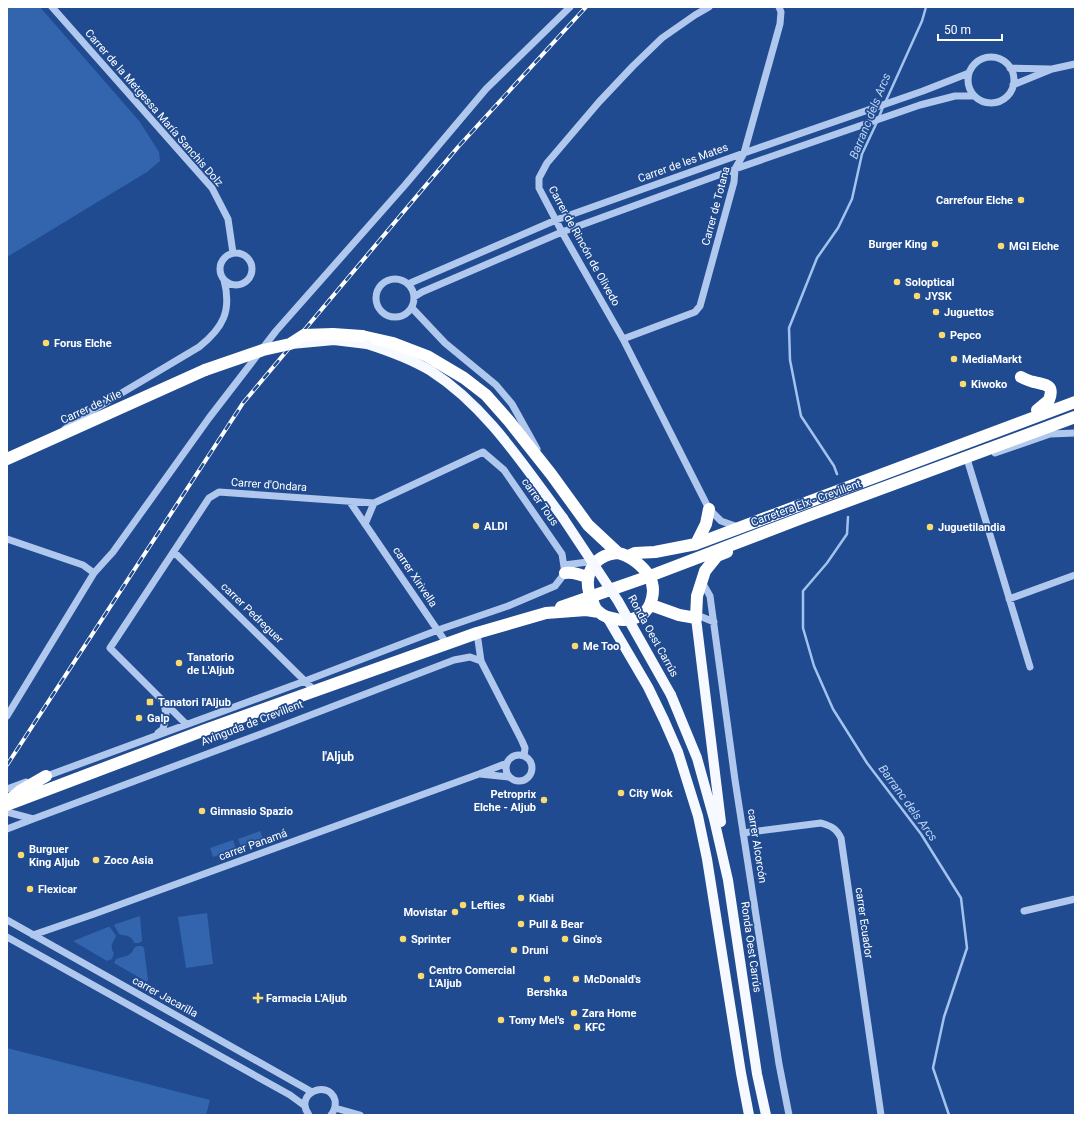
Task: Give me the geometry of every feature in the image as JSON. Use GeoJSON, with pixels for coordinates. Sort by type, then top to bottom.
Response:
{"type":"FeatureCollection","features":[{"type":"Feature","properties":{"kind":"highway","name":"Ronda Oest Carrús"},"geometry":{"type":"LineString","coordinates":[[185,379],[205,370],[263,350],[290,344],[304,335],[333,334],[393,344],[427,356],[464,378],[486,395],[509,421],[551,474],[588,525],[623,555],[643,568],[650,576]]}},
{"type":"Feature","properties":{"kind":"highway"},"geometry":{"type":"LineString","coordinates":[[1021,377],[1034,382],[1042,383],[1048,386],[1051,391],[1050,400],[1037,410]]}},
{"type":"Feature","properties":{"kind":"highway","name":"Carrer de Xile"},"geometry":{"type":"LineString","coordinates":[[7,459],[185,379]]}},
{"type":"Feature","properties":{"kind":"highway"},"geometry":{"type":"LineString","coordinates":[[953,447],[962,440],[1075,394]]}},
{"type":"Feature","properties":{"kind":"highway","name":"Carretera Elx - Crevillent"},"geometry":{"type":"LineString","coordinates":[[596,561],[604,556],[655,552],[696,544],[1075,402]]}},
{"type":"Feature","properties":{"kind":"highway","name":"Carretera Elx - Crevillent"},"geometry":{"type":"LineString","coordinates":[[546,613],[650,576],[1075,416]]}},
{"type":"Feature","properties":{"kind":"highway"},"geometry":{"type":"LineString","coordinates":[[696,544],[706,524],[709,509]]}},
{"type":"Feature","properties":{"kind":"highway"},"geometry":{"type":"LineString","coordinates":[[650,576],[653,586],[651,605],[679,615],[696,618],[697,596],[705,572],[717,556],[745,545],[770,530]]}},
{"type":"Feature","properties":{"kind":"highway"},"geometry":{"type":"LineString","coordinates":[[596,561],[588,578],[590,597],[603,614]]}},
{"type":"Feature","properties":{"kind":"highway"},"geometry":{"type":"LineString","coordinates":[[564,569],[588,578]]}},
{"type":"Feature","properties":{"kind":"highway","name":"Avinguda de Crevillent"},"geometry":{"type":"LineString","coordinates":[[7,803],[205,730],[477,633],[546,613],[586,610],[623,620],[636,618],[645,613],[651,605]]}},
{"type":"Feature","properties":{"kind":"highway"},"geometry":{"type":"LineString","coordinates":[[7,803],[20,791],[46,776]]}},
{"type":"Feature","properties":{"kind":"main road","name":"Ronda Oest Carrús"},"geometry":{"type":"LineString","coordinates":[[364,340],[431,371],[460,393],[488,420],[518,457],[563,518],[618,601],[671,695],[697,758],[714,819],[728,880],[756,1066],[766,1115]]}},
{"type":"Feature","properties":{"kind":"main road"},"geometry":{"type":"LineString","coordinates":[[603,614],[648,687],[664,720],[678,752],[698,816],[707,858],[749,1115]]}},
{"type":"Feature","properties":{"kind":"main road"},"geometry":{"type":"LineString","coordinates":[[696,618],[728,880]]}},
{"type":"Feature","properties":{"kind":"street","name":"Carrer de la Metgessa María Sanchis Dolz"},"geometry":{"type":"LineString","coordinates":[[52,7],[212,188],[228,218],[233,253]]}},
{"type":"Feature","properties":{"kind":"street"},"geometry":{"type":"LineString","coordinates":[[7,716],[94,573],[113,552],[209,418],[276,331],[405,185],[486,89],[570,7]]}},
{"type":"Feature","properties":{"kind":"street","name":"Carrer de Rincón de Olivedo"},"geometry":{"type":"LineString","coordinates":[[709,7],[695,14],[662,38],[599,102],[547,163],[539,178],[539,188],[562,232],[623,339],[709,509],[721,521],[738,527]]}},
{"type":"Feature","properties":{"kind":"street","name":"Carrer de Totana"},"geometry":{"type":"LineString","coordinates":[[623,339],[695,312],[700,306],[734,182],[735,169],[744,153],[780,24],[781,12],[779,7]]}},
{"type":"Feature","properties":{"kind":"street"},"geometry":{"type":"LineString","coordinates":[[992,57],[1005,62],[1010,68],[1014,79],[1013,85],[1011,92],[1001,101],[987,103],[974,96],[968,85],[969,73],[978,61],[984,58],[992,57]]}},
{"type":"Feature","properties":{"kind":"street"},"geometry":{"type":"LineString","coordinates":[[1013,85],[1052,69],[1075,64]]}},
{"type":"Feature","properties":{"kind":"street"},"geometry":{"type":"LineString","coordinates":[[1010,68],[1052,69]]}},
{"type":"Feature","properties":{"kind":"street","name":"Carrer de les Mates"},"geometry":{"type":"LineString","coordinates":[[408,284],[556,220],[923,91],[969,73]]}},
{"type":"Feature","properties":{"kind":"street"},"geometry":{"type":"LineString","coordinates":[[414,297],[422,292],[562,232],[735,169],[920,105],[955,96],[974,96]]}},
{"type":"Feature","properties":{"kind":"street"},"geometry":{"type":"LineString","coordinates":[[58,437],[67,427],[78,419],[199,347],[212,337],[222,322],[227,307],[228,294],[220,269],[220,264],[227,255],[233,253],[243,254],[247,257],[251,262],[252,268],[249,278],[244,283],[234,284],[224,280]]}},
{"type":"Feature","properties":{"kind":"street"},"geometry":{"type":"LineString","coordinates":[[398,278],[408,284],[412,289],[414,297],[412,308],[405,314],[396,317],[385,314],[380,310],[377,304],[376,296],[382,283],[390,279],[398,278]]}},
{"type":"Feature","properties":{"kind":"street"},"geometry":{"type":"LineString","coordinates":[[412,308],[445,343],[496,385],[512,404],[551,474]]}},
{"type":"Feature","properties":{"kind":"street"},"geometry":{"type":"LineString","coordinates":[[893,484],[968,462],[1050,434],[1075,433]]}},
{"type":"Feature","properties":{"kind":"street","name":"Carrer d'Ondara"},"geometry":{"type":"LineString","coordinates":[[164,702],[110,648],[209,498],[219,492],[374,503],[484,452]]}},
{"type":"Feature","properties":{"kind":"street","name":"carrer Tous"},"geometry":{"type":"LineString","coordinates":[[484,452],[504,470],[562,554],[564,569]]}},
{"type":"Feature","properties":{"kind":"street"},"geometry":{"type":"LineString","coordinates":[[968,462],[1030,667]]}},
{"type":"Feature","properties":{"kind":"street","name":"carrer Xirivella"},"geometry":{"type":"LineString","coordinates":[[350,502],[447,644]]}},
{"type":"Feature","properties":{"kind":"street"},"geometry":{"type":"LineString","coordinates":[[365,524],[374,503]]}},
{"type":"Feature","properties":{"kind":"street"},"geometry":{"type":"LineString","coordinates":[[7,539],[83,565],[94,573]]}},
{"type":"Feature","properties":{"kind":"street","name":"carrer Pedreguer"},"geometry":{"type":"LineString","coordinates":[[174,552],[315,691]]}},
{"type":"Feature","properties":{"kind":"street"},"geometry":{"type":"LineString","coordinates":[[564,569],[596,561]]}},
{"type":"Feature","properties":{"kind":"street","name":"Avinguda de Crevillent"},"geometry":{"type":"LineString","coordinates":[[7,789],[306,681],[438,630],[508,606],[555,586],[564,569]]}},
{"type":"Feature","properties":{"kind":"street"},"geometry":{"type":"LineString","coordinates":[[1009,598],[1075,575]]}},
{"type":"Feature","properties":{"kind":"street","name":"carrer Alcorcón"},"geometry":{"type":"LineString","coordinates":[[702,582],[710,596],[744,833],[789,1115]]}},
{"type":"Feature","properties":{"kind":"street"},"geometry":{"type":"LineString","coordinates":[[696,618],[702,617],[714,622]]}},
{"type":"Feature","properties":{"kind":"street"},"geometry":{"type":"LineString","coordinates":[[477,633],[481,660],[525,748],[524,756]]}},
{"type":"Feature","properties":{"kind":"street","name":"Avinguda de Crevillent"},"geometry":{"type":"LineString","coordinates":[[7,829],[454,660],[470,657],[481,660]]}},
{"type":"Feature","properties":{"kind":"street"},"geometry":{"type":"LineString","coordinates":[[164,702],[188,724]]}},
{"type":"Feature","properties":{"kind":"street"},"geometry":{"type":"LineString","coordinates":[[155,735],[163,729],[166,715],[164,702]]}},
{"type":"Feature","properties":{"kind":"street","name":"Avinguda de Crevillent"},"geometry":{"type":"LineString","coordinates":[[188,724],[205,730]]}},
{"type":"Feature","properties":{"kind":"street"},"geometry":{"type":"LineString","coordinates":[[515,755],[524,756],[530,761],[531,765],[531,773],[529,776],[525,779],[517,781],[509,777],[506,770],[507,762],[515,755],[519,748],[520,738]]}},
{"type":"Feature","properties":{"kind":"street","name":"carrer Panamá"},"geometry":{"type":"LineString","coordinates":[[32,935],[480,774],[507,762]]}},
{"type":"Feature","properties":{"kind":"street","name":"carrer Panamá"},"geometry":{"type":"LineString","coordinates":[[480,774],[509,777]]}},
{"type":"Feature","properties":{"kind":"street"},"geometry":{"type":"LineString","coordinates":[[7,812],[33,819]]}},
{"type":"Feature","properties":{"kind":"street","name":"carrer Ecuador"},"geometry":{"type":"LineString","coordinates":[[744,833],[820,823],[832,826],[841,838],[880,1115]]}},
{"type":"Feature","properties":{"kind":"street"},"geometry":{"type":"LineString","coordinates":[[1024,911],[1075,899]]}},
{"type":"Feature","properties":{"kind":"street","name":"carrer Jacarilla"},"geometry":{"type":"LineString","coordinates":[[7,920],[312,1092]]}},
{"type":"Feature","properties":{"kind":"street"},"geometry":{"type":"LineString","coordinates":[[26,948],[32,935]]}},
{"type":"Feature","properties":{"kind":"street"},"geometry":{"type":"LineString","coordinates":[[7,937],[290,1095],[305,1106],[309,1115]]}},
{"type":"Feature","properties":{"kind":"street"},"geometry":{"type":"LineString","coordinates":[[305,1106],[306,1098],[312,1092],[322,1089],[330,1092],[335,1101],[335,1108],[331,1115]]}},
{"type":"Feature","properties":{"kind":"street"},"geometry":{"type":"LineString","coordinates":[[335,1108],[360,1115]]}},
{"type":"Feature","properties":{"kind":"shaded area"},"geometry":{"type":"Polygon","coordinates":[[[7,7],[40,7],[140,122],[159,152],[160,161],[147,172],[7,257],[7,7]]]}},
{"type":"Feature","properties":{"kind":"shaded area"},"geometry":{"type":"Polygon","coordinates":[[[260,831],[263,839],[241,847],[238,839],[260,831]]]}},
{"type":"Feature","properties":{"kind":"shaded area"},"geometry":{"type":"Polygon","coordinates":[[[233,840],[236,849],[213,857],[210,848],[233,840]]]}},
{"type":"Feature","properties":{"kind":"shaded area"},"geometry":{"type":"Polygon","coordinates":[[[207,913],[213,964],[186,968],[178,917],[207,913]]]}},
{"type":"Feature","properties":{"kind":"shaded area"},"geometry":{"type":"Polygon","coordinates":[[[140,916],[142,941],[139,943],[134,943],[132,938],[119,934],[114,925],[140,916]]]}},
{"type":"Feature","properties":{"kind":"shaded area"},"geometry":{"type":"Polygon","coordinates":[[[110,927],[116,936],[112,946],[114,953],[112,959],[107,961],[73,941],[110,927]]]}},
{"type":"Feature","properties":{"kind":"shaded area"},"geometry":{"type":"Polygon","coordinates":[[[137,946],[142,946],[144,948],[147,982],[114,963],[116,959],[129,955],[137,946]]]}},
{"type":"Feature","properties":{"kind":"shaded area"},"geometry":{"type":"Polygon","coordinates":[[[7,1048],[210,1100],[206,1115],[7,1115],[7,1048]]]}},
{"type":"Feature","properties":{"kind":"waterway","name":"Barranc dels Arcs"},"geometry":{"type":"LineString","coordinates":[[885,103],[922,21],[926,7]]}},
{"type":"Feature","properties":{"kind":"waterway","name":"Barranc dels Arcs"},"geometry":{"type":"LineString","coordinates":[[879,117],[883,107]]}},
{"type":"Feature","properties":{"kind":"waterway","name":"Barranc dels Arcs"},"geometry":{"type":"LineString","coordinates":[[837,474],[834,466],[801,416],[790,360],[789,328],[817,258],[838,228],[852,199],[862,154],[877,122]]}},
{"type":"Feature","properties":{"kind":"waterway","name":"Barranc dels Arcs"},"geometry":{"type":"LineString","coordinates":[[848,517],[847,534],[827,563],[803,591],[803,628],[814,666],[833,709],[867,763],[921,834],[961,898],[967,948],[944,1017],[933,1068],[949,1115]]}},
{"type":"Feature","properties":{"kind":"railway"},"geometry":{"type":"LineString","coordinates":[[7,765],[243,403],[458,147],[586,7]]}},
{"type":"Feature","properties":{"kind":"place","name":"Carrefour Elche"},"geometry":{"type":"Point","coordinates":[1021,200]}},
{"type":"Feature","properties":{"kind":"place","name":"Burger King"},"geometry":{"type":"Point","coordinates":[935,244]}},
{"type":"Feature","properties":{"kind":"place","name":"MGI Elche"},"geometry":{"type":"Point","coordinates":[1001,246]}},
{"type":"Feature","properties":{"kind":"place","name":"Soloptical"},"geometry":{"type":"Point","coordinates":[897,282]}},
{"type":"Feature","properties":{"kind":"place","name":"JYSK"},"geometry":{"type":"Point","coordinates":[917,296]}},
{"type":"Feature","properties":{"kind":"place","name":"Juguettos"},"geometry":{"type":"Point","coordinates":[936,312]}},
{"type":"Feature","properties":{"kind":"place","name":"Pepco"},"geometry":{"type":"Point","coordinates":[942,335]}},
{"type":"Feature","properties":{"kind":"place","name":"Forus Elche"},"geometry":{"type":"Point","coordinates":[46,343]}},
{"type":"Feature","properties":{"kind":"place","name":"MediaMarkt"},"geometry":{"type":"Point","coordinates":[954,359]}},
{"type":"Feature","properties":{"kind":"place","name":"Kiwoko"},"geometry":{"type":"Point","coordinates":[963,384]}},
{"type":"Feature","properties":{"kind":"place","name":"ALDI"},"geometry":{"type":"Point","coordinates":[476,526]}},
{"type":"Feature","properties":{"kind":"place","name":"Juguetilandia"},"geometry":{"type":"Point","coordinates":[930,527]}},
{"type":"Feature","properties":{"kind":"place","name":"Me Too"},"geometry":{"type":"Point","coordinates":[575,646]}},
{"type":"Feature","properties":{"kind":"place","name":"Tanatorio de L'Aljub"},"geometry":{"type":"Point","coordinates":[179,663]}},
{"type":"Feature","properties":{"kind":"place","name":"Tanatori l'Aljub"},"geometry":{"type":"Point","coordinates":[150,702]}},
{"type":"Feature","properties":{"kind":"place","name":"Galp"},"geometry":{"type":"Point","coordinates":[139,718]}},
{"type":"Feature","properties":{"kind":"place","name":"City Wok"},"geometry":{"type":"Point","coordinates":[621,793]}},
{"type":"Feature","properties":{"kind":"place","name":"Petroprix Elche - Aljub"},"geometry":{"type":"Point","coordinates":[544,800]}},
{"type":"Feature","properties":{"kind":"place","name":"Gimnasio Spazio"},"geometry":{"type":"Point","coordinates":[202,811]}},
{"type":"Feature","properties":{"kind":"place","name":"Burguer King Aljub"},"geometry":{"type":"Point","coordinates":[21,855]}},
{"type":"Feature","properties":{"kind":"place","name":"Zoco Asia"},"geometry":{"type":"Point","coordinates":[96,860]}},
{"type":"Feature","properties":{"kind":"place","name":"Flexicar"},"geometry":{"type":"Point","coordinates":[30,889]}},
{"type":"Feature","properties":{"kind":"place","name":"Kiabi"},"geometry":{"type":"Point","coordinates":[521,898]}},
{"type":"Feature","properties":{"kind":"place","name":"Lefties"},"geometry":{"type":"Point","coordinates":[463,905]}},
{"type":"Feature","properties":{"kind":"place","name":"Movistar"},"geometry":{"type":"Point","coordinates":[455,912]}},
{"type":"Feature","properties":{"kind":"place","name":"Pull & Bear"},"geometry":{"type":"Point","coordinates":[521,924]}},
{"type":"Feature","properties":{"kind":"place","name":"Sprinter"},"geometry":{"type":"Point","coordinates":[403,939]}},
{"type":"Feature","properties":{"kind":"place","name":"Gino's"},"geometry":{"type":"Point","coordinates":[565,939]}},
{"type":"Feature","properties":{"kind":"place","name":"Druni"},"geometry":{"type":"Point","coordinates":[514,950]}},
{"type":"Feature","properties":{"kind":"place","name":"Centro Comercial L'Aljub"},"geometry":{"type":"Point","coordinates":[421,976]}},
{"type":"Feature","properties":{"kind":"place","name":"Bershka"},"geometry":{"type":"Point","coordinates":[547,979]}},
{"type":"Feature","properties":{"kind":"place","name":"McDonald's"},"geometry":{"type":"Point","coordinates":[576,979]}},
{"type":"Feature","properties":{"kind":"place","name":"Farmacia L'Aljub"},"geometry":{"type":"Point","coordinates":[258,998]}},
{"type":"Feature","properties":{"kind":"place","name":"Zara Home"},"geometry":{"type":"Point","coordinates":[574,1013]}},
{"type":"Feature","properties":{"kind":"place","name":"Tomy Mel's"},"geometry":{"type":"Point","coordinates":[501,1020]}},
{"type":"Feature","properties":{"kind":"place","name":"KFC"},"geometry":{"type":"Point","coordinates":[577,1027]}},
{"type":"Feature","properties":{"kind":"district","name":"l'Aljub"},"geometry":{"type":"Point","coordinates":[338,757]}}]}
